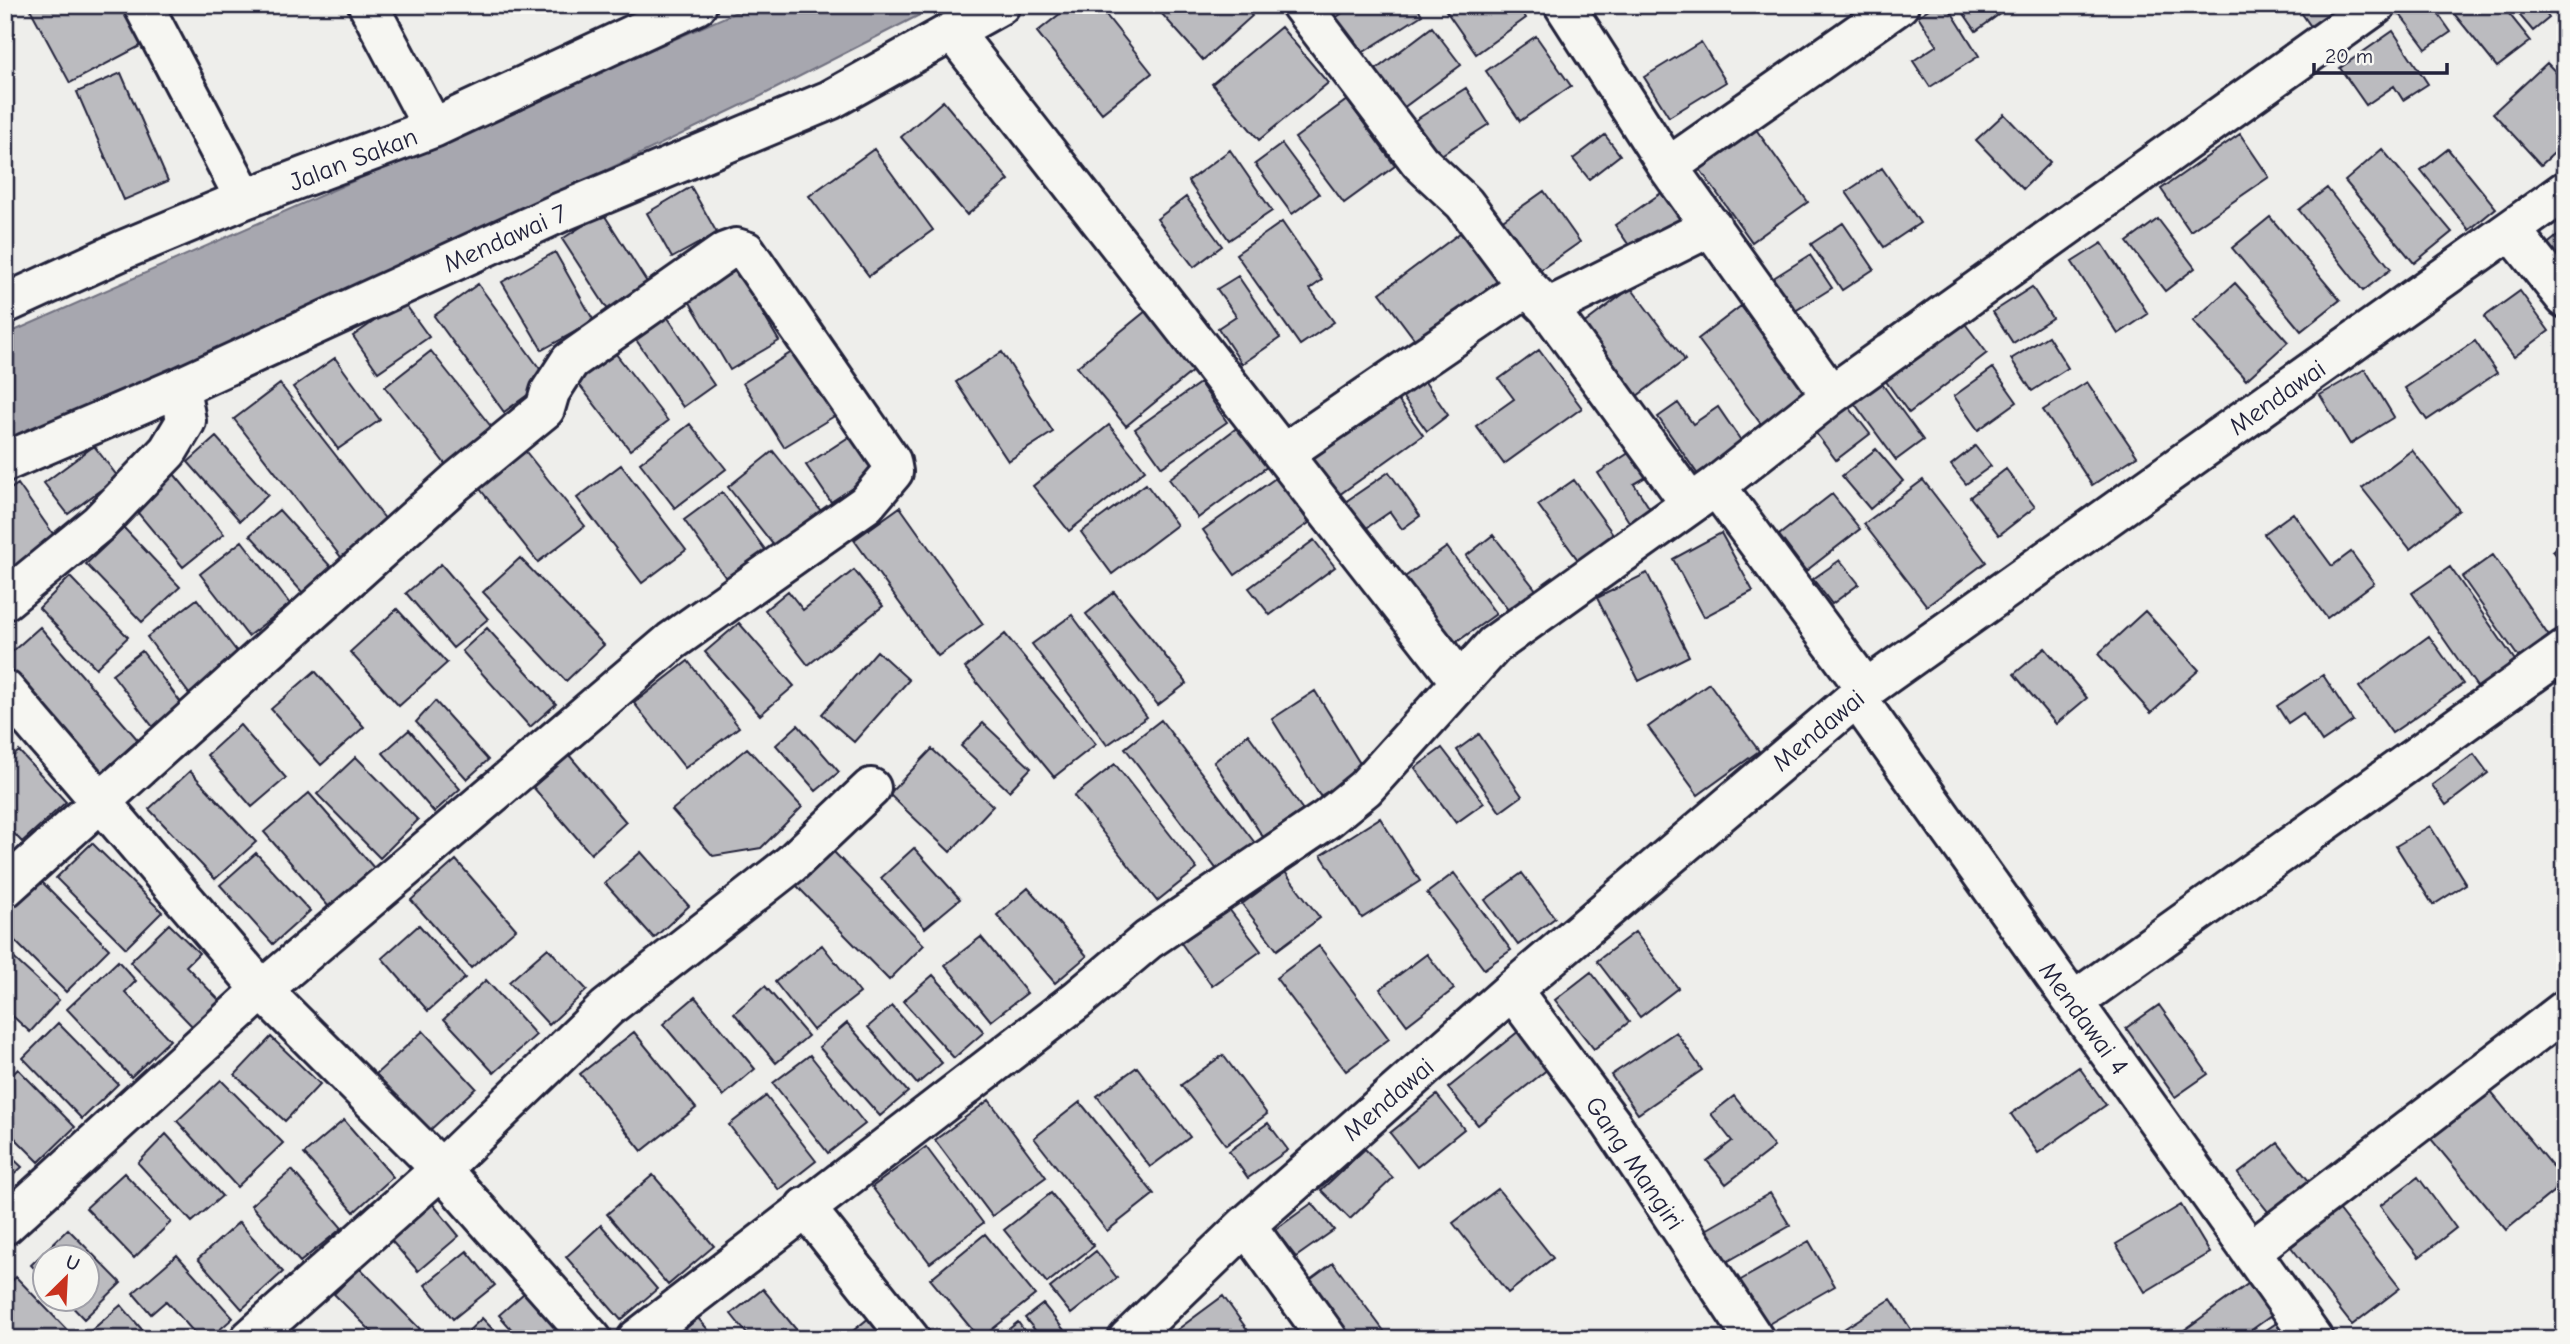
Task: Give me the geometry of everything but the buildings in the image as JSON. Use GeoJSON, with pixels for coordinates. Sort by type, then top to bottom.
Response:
{"type":"FeatureCollection","features":[{"type":"Feature","properties":{"kind":"street"},"geometry":{"type":"LineString","coordinates":[[143,5],[245,200]]}},
{"type":"Feature","properties":{"kind":"street"},"geometry":{"type":"LineString","coordinates":[[368,5],[433,128]]}},
{"type":"Feature","properties":{"kind":"street","name":"Jalan Sakan"},"geometry":{"type":"LineString","coordinates":[[5,304],[123,250],[433,128],[697,5]]}},
{"type":"Feature","properties":{"kind":"street","name":"Mendawai 7"},"geometry":{"type":"LineString","coordinates":[[5,462],[180,387],[561,212],[830,100],[1000,5]]}},
{"type":"Feature","properties":{"kind":"street","name":"Mendawai 4"},"geometry":{"type":"LineString","coordinates":[[1301,5],[1420,162],[1464,203],[1538,297],[1703,494],[1861,693],[2073,1002],[2313,1339]]}},
{"type":"Feature","properties":{"kind":"street"},"geometry":{"type":"LineString","coordinates":[[1564,5],[1668,167],[1831,396]]}},
{"type":"Feature","properties":{"kind":"street"},"geometry":{"type":"LineString","coordinates":[[1668,167],[1899,5]]}},
{"type":"Feature","properties":{"kind":"street"},"geometry":{"type":"LineString","coordinates":[[637,1339],[1078,999],[1148,940],[1327,818],[1365,788],[1494,645],[1703,494],[1831,396],[2376,5]]}},
{"type":"Feature","properties":{"kind":"street"},"geometry":{"type":"LineString","coordinates":[[953,32],[1460,681]]}},
{"type":"Feature","properties":{"kind":"street","name":"Mendawai"},"geometry":{"type":"LineString","coordinates":[[1138,1335],[1246,1225],[1512,990],[1861,693],[2565,191]]}},
{"type":"Feature","properties":{"kind":"street"},"geometry":{"type":"LineString","coordinates":[[1283,454],[1538,297],[1712,226]]}},
{"type":"Feature","properties":{"kind":"street"},"geometry":{"type":"LineString","coordinates":[[2511,230],[2565,298]]}},
{"type":"Feature","properties":{"kind":"street"},"geometry":{"type":"LineString","coordinates":[[5,888],[456,482],[545,410],[550,393],[570,361],[725,252],[736,248],[746,251],[891,461],[892,472],[866,504],[672,641],[262,990],[5,1225]]}},
{"type":"Feature","properties":{"kind":"street"},"geometry":{"type":"LineString","coordinates":[[5,600],[99,523],[168,451],[186,421],[180,387]]}},
{"type":"Feature","properties":{"kind":"street"},"geometry":{"type":"LineString","coordinates":[[2073,1002],[2565,650]]}},
{"type":"Feature","properties":{"kind":"street"},"geometry":{"type":"LineString","coordinates":[[5,690],[103,801],[262,990],[441,1169],[592,1339]]}},
{"type":"Feature","properties":{"kind":"street"},"geometry":{"type":"LineString","coordinates":[[250,1339],[441,1169],[607,1008],[792,863],[871,788]]}},
{"type":"Feature","properties":{"kind":"street","name":"Gang Mangiri"},"geometry":{"type":"LineString","coordinates":[[1512,990],[1611,1123],[1754,1339]]}},
{"type":"Feature","properties":{"kind":"street"},"geometry":{"type":"LineString","coordinates":[[2251,1251],[2565,1010]]}},
{"type":"Feature","properties":{"kind":"street"},"geometry":{"type":"LineString","coordinates":[[805,1207],[910,1339]]}},
{"type":"Feature","properties":{"kind":"street"},"geometry":{"type":"LineString","coordinates":[[1246,1225],[1328,1339]]}},
{"type":"Feature","properties":{"kind":"shaded area"},"geometry":{"type":"Polygon","coordinates":[[[752,5],[939,5],[761,96],[400,269],[5,441],[5,335],[752,5]]]}}]}
